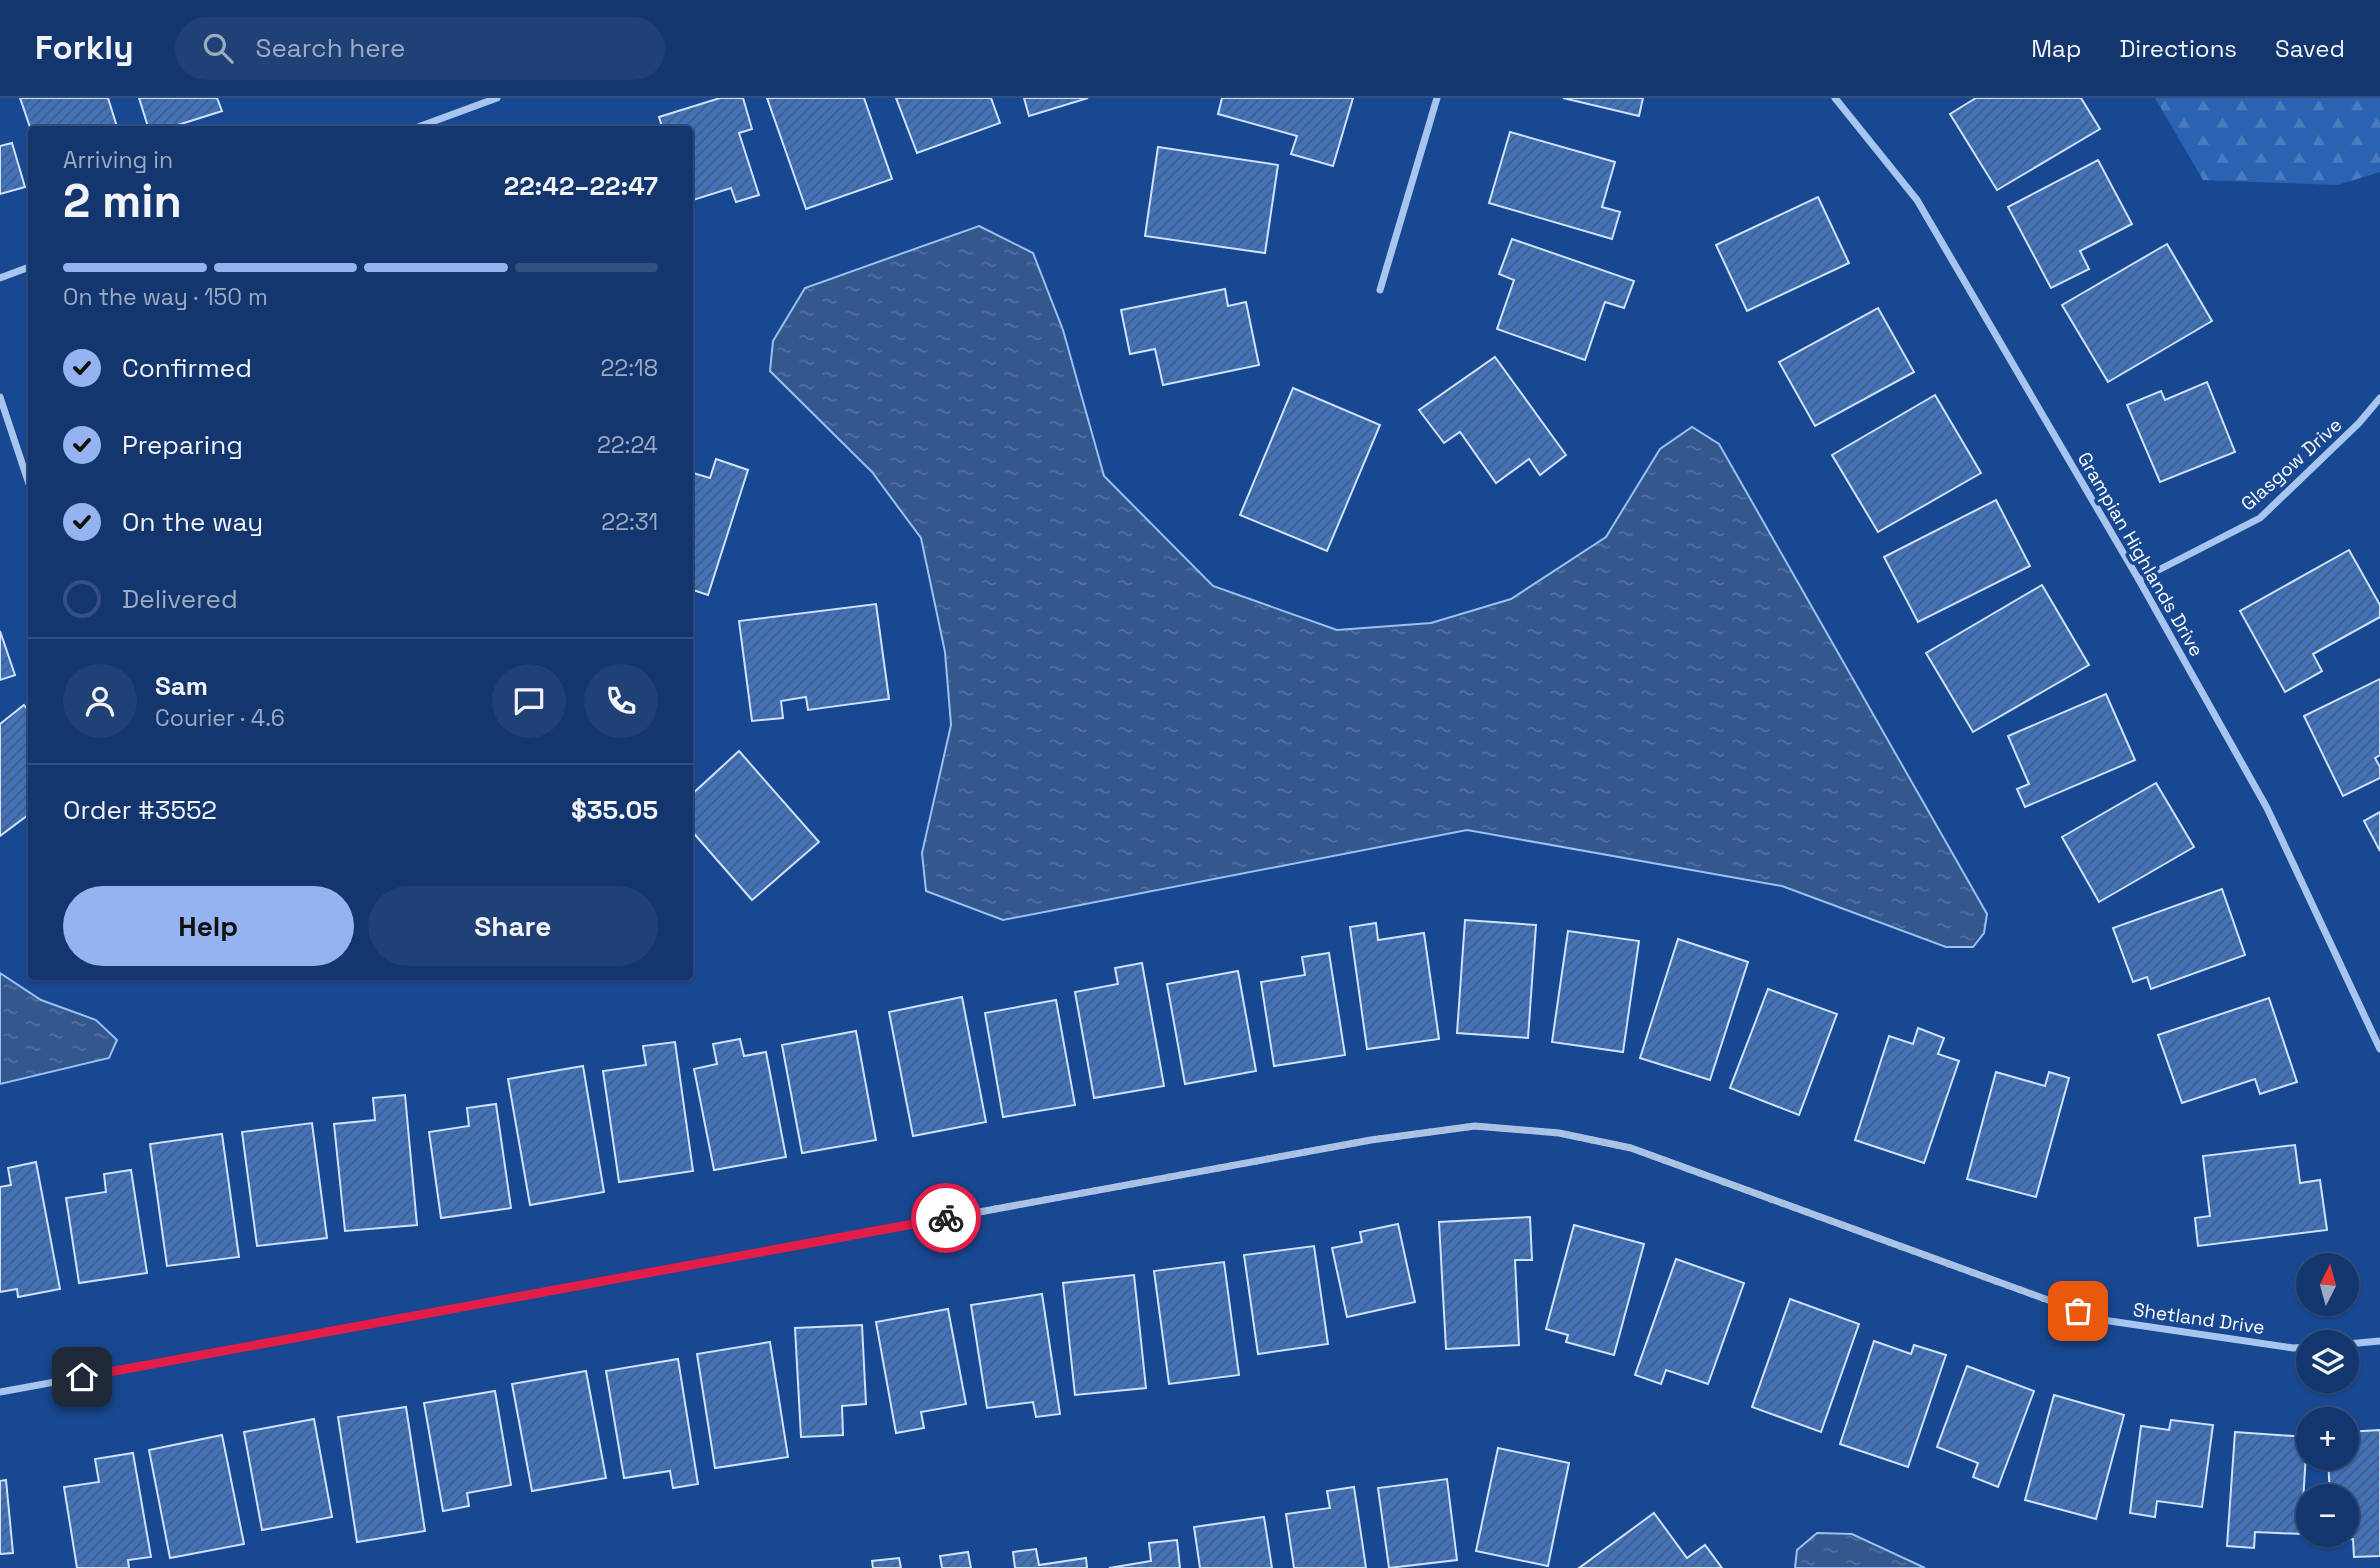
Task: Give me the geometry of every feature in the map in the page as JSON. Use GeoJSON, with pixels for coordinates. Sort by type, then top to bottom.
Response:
{"type":"FeatureCollection","features":[{"type":"Feature","properties":{"kind":"street"},"geometry":{"type":"LineString","coordinates":[[421,126],[497,98]]}},
{"type":"Feature","properties":{"kind":"street"},"geometry":{"type":"LineString","coordinates":[[1380,290],[1437,98]]}},
{"type":"Feature","properties":{"kind":"street","name":"Grampian Highlands Drive"},"geometry":{"type":"LineString","coordinates":[[1835,98],[1917,200],[2139,580],[2267,808],[2380,1049]]}},
{"type":"Feature","properties":{"kind":"street"},"geometry":{"type":"LineString","coordinates":[[0,278],[28,268]]}},
{"type":"Feature","properties":{"kind":"street"},"geometry":{"type":"LineString","coordinates":[[0,397],[28,481]]}},
{"type":"Feature","properties":{"kind":"street","name":"Glasgow Drive"},"geometry":{"type":"LineString","coordinates":[[2139,580],[2260,518],[2359,423],[2380,398]]}},
{"type":"Feature","properties":{"kind":"street","name":"Shetland Drive"},"geometry":{"type":"LineString","coordinates":[[0,1392],[1358,1143],[1475,1126],[1559,1133],[1631,1148],[2103,1320],[2296,1348]]}},
{"type":"Feature","properties":{"kind":"street"},"geometry":{"type":"LineString","coordinates":[[2359,1343],[2380,1341]]}},
{"type":"Feature","properties":{"kind":"green space"},"geometry":{"type":"Polygon","coordinates":[[[2155,98],[2380,98],[2380,172],[2338,185],[2203,180],[2155,98]]]}},
{"type":"Feature","properties":{"kind":"water"},"geometry":{"type":"Polygon","coordinates":[[[979,226],[1033,253],[1063,330],[1104,476],[1213,586],[1337,630],[1431,623],[1511,599],[1606,537],[1660,449],[1692,427],[1719,444],[1987,914],[1984,933],[1973,947],[1946,947],[1782,886],[1467,830],[1003,920],[926,891],[922,853],[951,725],[945,652],[921,538],[872,472],[770,371],[773,341],[805,288],[979,226]]]}},
{"type":"Feature","properties":{"kind":"water"},"geometry":{"type":"Polygon","coordinates":[[[0,973],[41,1000],[96,1020],[117,1040],[109,1058],[0,1084],[0,973]]]}},
{"type":"Feature","properties":{"kind":"water"},"geometry":{"type":"Polygon","coordinates":[[[1817,1533],[1852,1534],[1925,1568],[1795,1568],[1797,1550],[1817,1533]]]}},
{"type":"Feature","properties":{"kind":"building"},"geometry":{"type":"Polygon","coordinates":[[[20,98],[108,98],[117,126],[30,126],[20,98]]]}},
{"type":"Feature","properties":{"kind":"building"},"geometry":{"type":"Polygon","coordinates":[[[139,98],[217,98],[222,111],[175,126],[148,126],[139,98]]]}},
{"type":"Feature","properties":{"kind":"building"},"geometry":{"type":"Polygon","coordinates":[[[720,98],[743,98],[752,129],[739,133],[759,195],[736,202],[731,188],[693,200],[693,126],[662,126],[659,117],[720,98]]]}},
{"type":"Feature","properties":{"kind":"building"},"geometry":{"type":"Polygon","coordinates":[[[767,98],[864,98],[892,179],[806,209],[767,98]]]}},
{"type":"Feature","properties":{"kind":"building"},"geometry":{"type":"Polygon","coordinates":[[[896,98],[991,98],[1000,123],[917,153],[896,98]]]}},
{"type":"Feature","properties":{"kind":"building"},"geometry":{"type":"Polygon","coordinates":[[[1024,98],[1088,98],[1029,116],[1024,98]]]}},
{"type":"Feature","properties":{"kind":"building"},"geometry":{"type":"Polygon","coordinates":[[[1222,98],[1353,98],[1333,166],[1291,154],[1297,136],[1218,114],[1222,98]]]}},
{"type":"Feature","properties":{"kind":"building"},"geometry":{"type":"Polygon","coordinates":[[[1563,98],[1643,98],[1639,116],[1563,98]]]}},
{"type":"Feature","properties":{"kind":"building"},"geometry":{"type":"Polygon","coordinates":[[[1976,98],[2081,98],[2100,129],[1997,190],[1950,114],[1976,98]]]}},
{"type":"Feature","properties":{"kind":"building"},"geometry":{"type":"Polygon","coordinates":[[[1510,132],[1615,162],[1602,207],[1620,212],[1612,239],[1489,203],[1510,132]]]}},
{"type":"Feature","properties":{"kind":"building"},"geometry":{"type":"Polygon","coordinates":[[[12,143],[25,187],[0,194],[0,146],[12,143]]]}},
{"type":"Feature","properties":{"kind":"building"},"geometry":{"type":"Polygon","coordinates":[[[1158,147],[1278,165],[1265,253],[1145,236],[1158,147]]]}},
{"type":"Feature","properties":{"kind":"building"},"geometry":{"type":"Polygon","coordinates":[[[2098,160],[2132,224],[2080,251],[2089,269],[2051,288],[2008,207],[2098,160]]]}},
{"type":"Feature","properties":{"kind":"building"},"geometry":{"type":"Polygon","coordinates":[[[1818,197],[1849,263],[1747,311],[1716,245],[1818,197]]]}},
{"type":"Feature","properties":{"kind":"building"},"geometry":{"type":"Polygon","coordinates":[[[1512,239],[1634,281],[1624,308],[1605,302],[1585,360],[1497,329],[1514,280],[1499,274],[1512,239]]]}},
{"type":"Feature","properties":{"kind":"building"},"geometry":{"type":"Polygon","coordinates":[[[2167,244],[2212,321],[2108,382],[2062,305],[2167,244]]]}},
{"type":"Feature","properties":{"kind":"building"},"geometry":{"type":"Polygon","coordinates":[[[1225,289],[1228,306],[1246,302],[1259,365],[1163,385],[1155,349],[1130,354],[1121,310],[1225,289]]]}},
{"type":"Feature","properties":{"kind":"building"},"geometry":{"type":"Polygon","coordinates":[[[1878,308],[1914,372],[1815,426],[1779,362],[1878,308]]]}},
{"type":"Feature","properties":{"kind":"building"},"geometry":{"type":"Polygon","coordinates":[[[1495,357],[1566,455],[1540,475],[1529,459],[1496,483],[1460,432],[1444,443],[1419,410],[1495,357]]]}},
{"type":"Feature","properties":{"kind":"building"},"geometry":{"type":"Polygon","coordinates":[[[2207,382],[2235,452],[2160,482],[2127,405],[2161,391],[2165,400],[2207,382]]]}},
{"type":"Feature","properties":{"kind":"building"},"geometry":{"type":"Polygon","coordinates":[[[1293,388],[1380,425],[1327,551],[1240,515],[1293,388]]]}},
{"type":"Feature","properties":{"kind":"building"},"geometry":{"type":"Polygon","coordinates":[[[1935,395],[1981,473],[1878,532],[1832,455],[1935,395]]]}},
{"type":"Feature","properties":{"kind":"building"},"geometry":{"type":"Polygon","coordinates":[[[716,459],[748,470],[708,595],[693,590],[693,473],[710,478],[716,459]]]}},
{"type":"Feature","properties":{"kind":"building"},"geometry":{"type":"Polygon","coordinates":[[[1996,500],[2030,566],[1918,622],[1884,557],[1996,500]]]}},
{"type":"Feature","properties":{"kind":"building"},"geometry":{"type":"Polygon","coordinates":[[[2349,550],[2380,605],[2380,617],[2313,654],[2322,671],[2285,692],[2240,611],[2349,550]]]}},
{"type":"Feature","properties":{"kind":"building"},"geometry":{"type":"Polygon","coordinates":[[[2042,585],[2089,665],[1973,732],[1926,653],[2042,585]]]}},
{"type":"Feature","properties":{"kind":"building"},"geometry":{"type":"Polygon","coordinates":[[[876,604],[889,699],[808,710],[806,697],[781,701],[783,718],[752,721],[739,621],[876,604]]]}},
{"type":"Feature","properties":{"kind":"building"},"geometry":{"type":"Polygon","coordinates":[[[0,631],[15,675],[0,680],[0,631]]]}},
{"type":"Feature","properties":{"kind":"building"},"geometry":{"type":"Polygon","coordinates":[[[2380,679],[2380,755],[2375,758],[2380,767],[2380,778],[2343,796],[2304,716],[2380,679]]]}},
{"type":"Feature","properties":{"kind":"building"},"geometry":{"type":"Polygon","coordinates":[[[2106,694],[2135,760],[2025,807],[2017,789],[2029,784],[2008,736],[2106,694]]]}},
{"type":"Feature","properties":{"kind":"building"},"geometry":{"type":"Polygon","coordinates":[[[24,705],[28,710],[28,815],[0,836],[0,724],[24,705]]]}},
{"type":"Feature","properties":{"kind":"building"},"geometry":{"type":"Polygon","coordinates":[[[739,751],[819,842],[752,900],[693,832],[693,793],[739,751]]]}},
{"type":"Feature","properties":{"kind":"building"},"geometry":{"type":"Polygon","coordinates":[[[2156,783],[2194,847],[2099,902],[2062,837],[2156,783]]]}},
{"type":"Feature","properties":{"kind":"building"},"geometry":{"type":"Polygon","coordinates":[[[2380,812],[2380,851],[2364,821],[2380,812]]]}},
{"type":"Feature","properties":{"kind":"building"},"geometry":{"type":"Polygon","coordinates":[[[2222,889],[2245,955],[2151,989],[2147,977],[2133,982],[2113,928],[2222,889]]]}},
{"type":"Feature","properties":{"kind":"building"},"geometry":{"type":"Polygon","coordinates":[[[1465,920],[1536,925],[1528,1038],[1457,1033],[1465,920]]]}},
{"type":"Feature","properties":{"kind":"building"},"geometry":{"type":"Polygon","coordinates":[[[1376,923],[1378,940],[1424,933],[1439,1039],[1367,1049],[1350,927],[1376,923]]]}},
{"type":"Feature","properties":{"kind":"building"},"geometry":{"type":"Polygon","coordinates":[[[1568,931],[1639,941],[1623,1052],[1552,1042],[1568,931]]]}},
{"type":"Feature","properties":{"kind":"building"},"geometry":{"type":"Polygon","coordinates":[[[1678,939],[1748,962],[1710,1080],[1640,1058],[1678,939]]]}},
{"type":"Feature","properties":{"kind":"building"},"geometry":{"type":"Polygon","coordinates":[[[1329,953],[1345,1055],[1274,1066],[1261,982],[1305,975],[1302,957],[1329,953]]]}},
{"type":"Feature","properties":{"kind":"building"},"geometry":{"type":"Polygon","coordinates":[[[1142,963],[1164,1086],[1094,1098],[1075,992],[1118,984],[1115,968],[1142,963]]]}},
{"type":"Feature","properties":{"kind":"building"},"geometry":{"type":"Polygon","coordinates":[[[1238,971],[1256,1071],[1185,1084],[1167,984],[1238,971]]]}},
{"type":"Feature","properties":{"kind":"building"},"geometry":{"type":"Polygon","coordinates":[[[1768,989],[1837,1014],[1799,1115],[1730,1088],[1768,989]]]}},
{"type":"Feature","properties":{"kind":"building"},"geometry":{"type":"Polygon","coordinates":[[[962,997],[986,1122],[913,1136],[889,1012],[962,997]]]}},
{"type":"Feature","properties":{"kind":"building"},"geometry":{"type":"Polygon","coordinates":[[[2269,998],[2297,1082],[2260,1094],[2255,1079],[2182,1103],[2158,1035],[2269,998]]]}},
{"type":"Feature","properties":{"kind":"building"},"geometry":{"type":"Polygon","coordinates":[[[1056,1000],[1075,1105],[1003,1117],[985,1013],[1056,1000]]]}},
{"type":"Feature","properties":{"kind":"building"},"geometry":{"type":"Polygon","coordinates":[[[1918,1028],[1944,1038],[1938,1054],[1959,1061],[1924,1163],[1855,1140],[1889,1036],[1913,1044],[1918,1028]]]}},
{"type":"Feature","properties":{"kind":"building"},"geometry":{"type":"Polygon","coordinates":[[[856,1031],[876,1140],[802,1153],[782,1045],[856,1031]]]}},
{"type":"Feature","properties":{"kind":"building"},"geometry":{"type":"Polygon","coordinates":[[[740,1039],[744,1056],[766,1052],[786,1157],[714,1170],[694,1069],[717,1064],[713,1044],[740,1039]]]}},
{"type":"Feature","properties":{"kind":"building"},"geometry":{"type":"Polygon","coordinates":[[[675,1042],[693,1171],[619,1182],[603,1071],[646,1065],[643,1046],[675,1042]]]}},
{"type":"Feature","properties":{"kind":"building"},"geometry":{"type":"Polygon","coordinates":[[[583,1066],[604,1192],[530,1205],[508,1079],[583,1066]]]}},
{"type":"Feature","properties":{"kind":"building"},"geometry":{"type":"Polygon","coordinates":[[[1996,1072],[2045,1086],[2049,1072],[2069,1078],[2036,1197],[1967,1179],[1996,1072]]]}},
{"type":"Feature","properties":{"kind":"building"},"geometry":{"type":"Polygon","coordinates":[[[405,1095],[417,1225],[345,1231],[334,1124],[375,1120],[373,1098],[405,1095]]]}},
{"type":"Feature","properties":{"kind":"building"},"geometry":{"type":"Polygon","coordinates":[[[496,1104],[511,1208],[441,1218],[429,1132],[469,1126],[467,1108],[496,1104]]]}},
{"type":"Feature","properties":{"kind":"building"},"geometry":{"type":"Polygon","coordinates":[[[312,1123],[327,1238],[257,1246],[242,1132],[312,1123]]]}},
{"type":"Feature","properties":{"kind":"building"},"geometry":{"type":"Polygon","coordinates":[[[222,1134],[239,1257],[167,1266],[150,1144],[222,1134]]]}},
{"type":"Feature","properties":{"kind":"building"},"geometry":{"type":"Polygon","coordinates":[[[2295,1145],[2300,1183],[2320,1180],[2327,1230],[2198,1246],[2195,1218],[2210,1216],[2203,1156],[2295,1145]]]}},
{"type":"Feature","properties":{"kind":"building"},"geometry":{"type":"Polygon","coordinates":[[[36,1162],[60,1289],[18,1297],[17,1289],[0,1292],[0,1187],[11,1185],[8,1168],[36,1162]]]}},
{"type":"Feature","properties":{"kind":"building"},"geometry":{"type":"Polygon","coordinates":[[[131,1170],[147,1273],[79,1283],[66,1198],[106,1192],[104,1174],[131,1170]]]}},
{"type":"Feature","properties":{"kind":"building"},"geometry":{"type":"Polygon","coordinates":[[[1530,1217],[1532,1260],[1515,1260],[1519,1345],[1446,1349],[1439,1222],[1530,1217]]]}},
{"type":"Feature","properties":{"kind":"building"},"geometry":{"type":"Polygon","coordinates":[[[1398,1224],[1415,1302],[1347,1317],[1332,1248],[1362,1242],[1360,1232],[1398,1224]]]}},
{"type":"Feature","properties":{"kind":"building"},"geometry":{"type":"Polygon","coordinates":[[[1574,1225],[1644,1244],[1614,1355],[1566,1342],[1568,1335],[1546,1329],[1574,1225]]]}},
{"type":"Feature","properties":{"kind":"building"},"geometry":{"type":"Polygon","coordinates":[[[1314,1246],[1328,1344],[1258,1354],[1244,1255],[1314,1246]]]}},
{"type":"Feature","properties":{"kind":"building"},"geometry":{"type":"Polygon","coordinates":[[[1676,1259],[1744,1283],[1708,1384],[1666,1370],[1661,1384],[1635,1375],[1676,1259]]]}},
{"type":"Feature","properties":{"kind":"building"},"geometry":{"type":"Polygon","coordinates":[[[1224,1262],[1239,1375],[1169,1384],[1154,1271],[1224,1262]]]}},
{"type":"Feature","properties":{"kind":"building"},"geometry":{"type":"Polygon","coordinates":[[[1134,1275],[1146,1388],[1075,1395],[1063,1283],[1134,1275]]]}},
{"type":"Feature","properties":{"kind":"building"},"geometry":{"type":"Polygon","coordinates":[[[1042,1294],[1060,1414],[1036,1417],[1033,1402],[987,1408],[971,1305],[1042,1294]]]}},
{"type":"Feature","properties":{"kind":"building"},"geometry":{"type":"Polygon","coordinates":[[[1790,1299],[1859,1324],[1821,1432],[1752,1407],[1790,1299]]]}},
{"type":"Feature","properties":{"kind":"building"},"geometry":{"type":"Polygon","coordinates":[[[948,1309],[966,1404],[921,1412],[924,1428],[896,1433],[876,1322],[948,1309]]]}},
{"type":"Feature","properties":{"kind":"building"},"geometry":{"type":"Polygon","coordinates":[[[862,1325],[866,1404],[842,1406],[843,1435],[801,1437],[795,1328],[862,1325]]]}},
{"type":"Feature","properties":{"kind":"building"},"geometry":{"type":"Polygon","coordinates":[[[1874,1341],[1911,1354],[1914,1345],[1946,1355],[1908,1467],[1840,1444],[1874,1341]]]}},
{"type":"Feature","properties":{"kind":"building"},"geometry":{"type":"Polygon","coordinates":[[[770,1342],[788,1457],[715,1468],[697,1354],[770,1342]]]}},
{"type":"Feature","properties":{"kind":"building"},"geometry":{"type":"Polygon","coordinates":[[[678,1359],[698,1484],[673,1488],[670,1471],[624,1478],[606,1371],[678,1359]]]}},
{"type":"Feature","properties":{"kind":"building"},"geometry":{"type":"Polygon","coordinates":[[[1967,1366],[2034,1391],[1998,1487],[1973,1477],[1978,1463],[1937,1447],[1967,1366]]]}},
{"type":"Feature","properties":{"kind":"building"},"geometry":{"type":"Polygon","coordinates":[[[586,1371],[606,1478],[532,1491],[512,1384],[586,1371]]]}},
{"type":"Feature","properties":{"kind":"building"},"geometry":{"type":"Polygon","coordinates":[[[495,1391],[511,1485],[467,1493],[469,1506],[443,1511],[424,1403],[495,1391]]]}},
{"type":"Feature","properties":{"kind":"building"},"geometry":{"type":"Polygon","coordinates":[[[2054,1395],[2124,1415],[2096,1519],[2025,1500],[2054,1395]]]}},
{"type":"Feature","properties":{"kind":"building"},"geometry":{"type":"Polygon","coordinates":[[[406,1407],[425,1531],[357,1542],[338,1417],[406,1407]]]}},
{"type":"Feature","properties":{"kind":"building"},"geometry":{"type":"Polygon","coordinates":[[[314,1419],[332,1517],[262,1530],[244,1432],[314,1419]]]}},
{"type":"Feature","properties":{"kind":"building"},"geometry":{"type":"Polygon","coordinates":[[[2171,1420],[2213,1425],[2202,1507],[2157,1501],[2155,1517],[2130,1513],[2141,1426],[2169,1430],[2171,1420]]]}},
{"type":"Feature","properties":{"kind":"building"},"geometry":{"type":"Polygon","coordinates":[[[2380,1430],[2380,1556],[2354,1557],[2353,1547],[2359,1547],[2359,1484],[2329,1484],[2329,1470],[2359,1470],[2359,1431],[2380,1430]]]}},
{"type":"Feature","properties":{"kind":"building"},"geometry":{"type":"Polygon","coordinates":[[[2235,1432],[2296,1436],[2296,1470],[2305,1470],[2304,1484],[2296,1484],[2296,1534],[2255,1532],[2254,1548],[2227,1546],[2235,1432]]]}},
{"type":"Feature","properties":{"kind":"building"},"geometry":{"type":"Polygon","coordinates":[[[222,1435],[244,1544],[170,1558],[149,1450],[222,1435]]]}},
{"type":"Feature","properties":{"kind":"building"},"geometry":{"type":"Polygon","coordinates":[[[1498,1448],[1569,1463],[1548,1566],[1476,1551],[1498,1448]]]}},
{"type":"Feature","properties":{"kind":"building"},"geometry":{"type":"Polygon","coordinates":[[[133,1453],[151,1557],[128,1560],[129,1568],[77,1568],[64,1487],[99,1482],[95,1459],[133,1453]]]}},
{"type":"Feature","properties":{"kind":"building"},"geometry":{"type":"Polygon","coordinates":[[[1447,1479],[1457,1560],[1389,1568],[1378,1488],[1447,1479]]]}},
{"type":"Feature","properties":{"kind":"building"},"geometry":{"type":"Polygon","coordinates":[[[6,1480],[13,1553],[0,1554],[0,1481],[6,1480]]]}},
{"type":"Feature","properties":{"kind":"building"},"geometry":{"type":"Polygon","coordinates":[[[1354,1487],[1366,1568],[1294,1568],[1286,1514],[1330,1508],[1327,1491],[1354,1487]]]}},
{"type":"Feature","properties":{"kind":"building"},"geometry":{"type":"Polygon","coordinates":[[[1654,1513],[1687,1558],[1705,1545],[1722,1568],[1579,1568],[1654,1513]]]}},
{"type":"Feature","properties":{"kind":"building"},"geometry":{"type":"Polygon","coordinates":[[[1264,1517],[1272,1568],[1200,1568],[1194,1527],[1264,1517]]]}},
{"type":"Feature","properties":{"kind":"building"},"geometry":{"type":"Polygon","coordinates":[[[1177,1540],[1180,1568],[1109,1568],[1151,1561],[1149,1543],[1177,1540]]]}},
{"type":"Feature","properties":{"kind":"building"},"geometry":{"type":"Polygon","coordinates":[[[1036,1549],[1039,1565],[1086,1558],[1087,1568],[1015,1568],[1013,1552],[1036,1549]]]}},
{"type":"Feature","properties":{"kind":"building"},"geometry":{"type":"Polygon","coordinates":[[[968,1552],[971,1568],[942,1568],[940,1556],[968,1552]]]}},
{"type":"Feature","properties":{"kind":"building"},"geometry":{"type":"Polygon","coordinates":[[[899,1558],[901,1568],[873,1568],[872,1561],[899,1558]]]}},
{"type":"Feature","properties":{"kind":"way so far"},"geometry":{"type":"LineString","coordinates":[[946,1218],[1371,1140],[1475,1126],[1559,1133],[1631,1148],[2078,1311]]}},
{"type":"Feature","properties":{"kind":"route"},"geometry":{"type":"LineString","coordinates":[[82,1377],[946,1218]]}}]}
